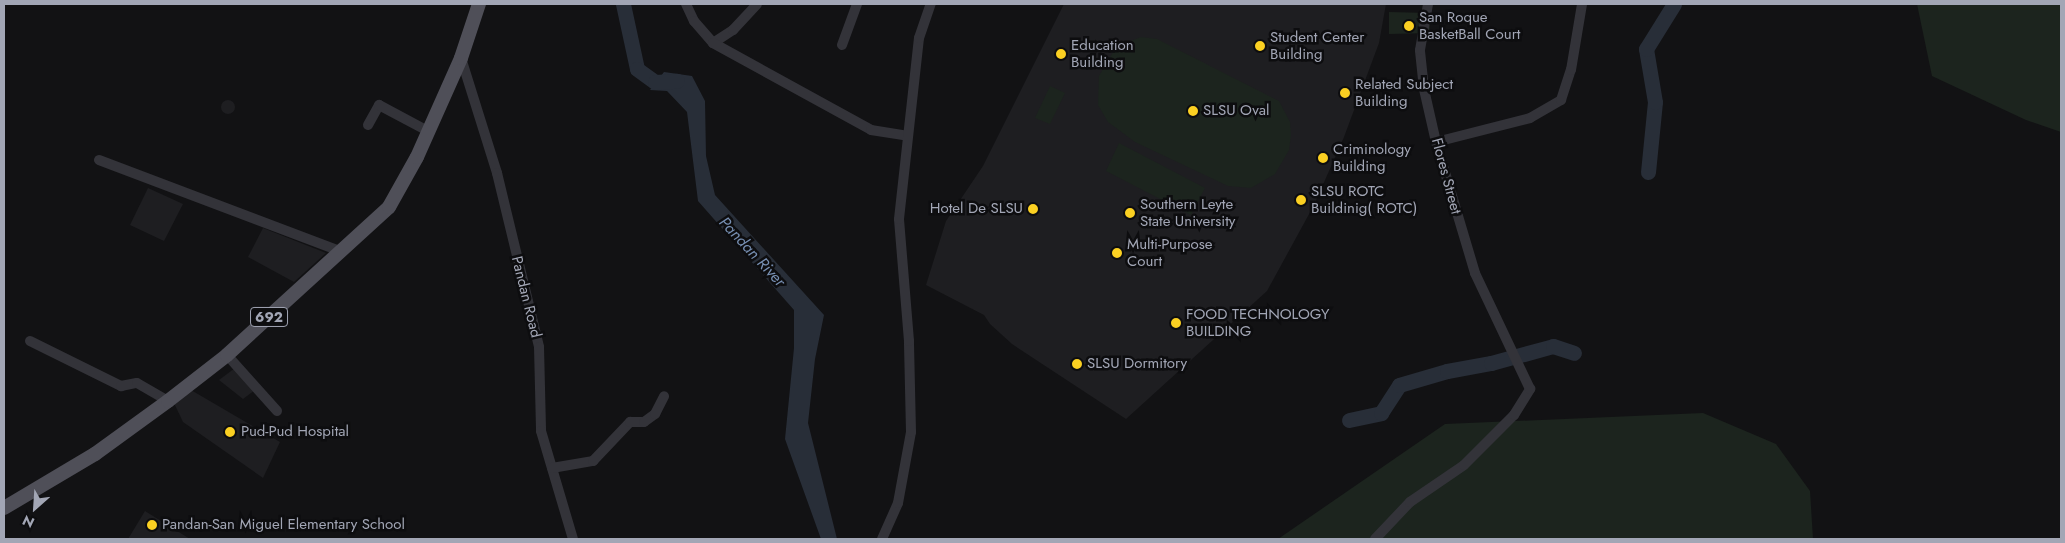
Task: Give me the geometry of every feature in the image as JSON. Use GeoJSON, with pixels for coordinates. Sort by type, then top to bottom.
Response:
{"type":"FeatureCollection","features":[{"type":"Feature","properties":{"kind":"main road","name":"692"},"geometry":{"type":"LineString","coordinates":[[4,508],[95,454],[227,355],[342,252],[389,206],[417,157],[461,58],[479,4]]}},
{"type":"Feature","properties":{"kind":"street"},"geometry":{"type":"LineString","coordinates":[[686,4],[694,21],[714,43],[871,130],[907,136]]}},
{"type":"Feature","properties":{"kind":"street"},"geometry":{"type":"LineString","coordinates":[[714,43],[733,30],[757,4]]}},
{"type":"Feature","properties":{"kind":"street"},"geometry":{"type":"LineString","coordinates":[[842,45],[857,4]]}},
{"type":"Feature","properties":{"kind":"street"},"geometry":{"type":"LineString","coordinates":[[885,538],[898,503],[912,432],[909,341],[899,219],[918,38],[931,4]]}},
{"type":"Feature","properties":{"kind":"street","name":"Flores Street"},"geometry":{"type":"LineString","coordinates":[[1375,539],[1410,502],[1464,465],[1514,415],[1530,389],[1475,273],[1436,142],[1424,89],[1420,50],[1428,4]]}},
{"type":"Feature","properties":{"kind":"street"},"geometry":{"type":"LineString","coordinates":[[1436,142],[1530,118],[1561,100],[1571,70],[1582,4]]}},
{"type":"Feature","properties":{"kind":"street","name":"Pandan Road"},"geometry":{"type":"LineString","coordinates":[[461,58],[497,173],[539,347],[541,431],[573,539]]}},
{"type":"Feature","properties":{"kind":"street"},"geometry":{"type":"LineString","coordinates":[[368,125],[379,106],[428,131]]}},
{"type":"Feature","properties":{"kind":"street"},"geometry":{"type":"LineString","coordinates":[[99,160],[342,252]]}},
{"type":"Feature","properties":{"kind":"street"},"geometry":{"type":"LineString","coordinates":[[30,341],[122,386],[137,383],[168,401]]}},
{"type":"Feature","properties":{"kind":"street"},"geometry":{"type":"LineString","coordinates":[[227,355],[277,411]]}},
{"type":"Feature","properties":{"kind":"street"},"geometry":{"type":"LineString","coordinates":[[552,468],[593,461],[630,422],[644,422],[655,414],[664,396]]}},
{"type":"Feature","properties":{"kind":"shaded area","name":"Southern Leyte State University"},"geometry":{"type":"Polygon","coordinates":[[[1064,4],[1386,4],[1379,43],[1344,137],[1314,205],[1267,291],[1126,419],[1012,344],[990,324],[984,315],[926,285],[946,221],[983,166],[1064,4]]]}},
{"type":"Feature","properties":{"kind":"shaded area"},"geometry":{"type":"Polygon","coordinates":[[[1917,4],[2061,4],[2061,132],[2026,120],[1932,76],[1917,4]]]}},
{"type":"Feature","properties":{"kind":"shaded area","name":"San Roque BasketBall Court"},"geometry":{"type":"Polygon","coordinates":[[[1389,12],[1429,13],[1430,33],[1389,34],[1389,12]]]}},
{"type":"Feature","properties":{"kind":"shaded area","name":"SLSU Oval"},"geometry":{"type":"Polygon","coordinates":[[[1141,37],[1157,39],[1279,101],[1290,122],[1291,135],[1289,150],[1275,174],[1251,188],[1228,186],[1135,142],[1108,122],[1098,105],[1099,76],[1116,47],[1141,37]]]}},
{"type":"Feature","properties":{"kind":"shaded area"},"geometry":{"type":"Polygon","coordinates":[[[1050,86],[1065,93],[1050,124],[1035,118],[1050,86]]]}},
{"type":"Feature","properties":{"kind":"shaded area"},"geometry":{"type":"Polygon","coordinates":[[[225,100],[231,100],[235,107],[231,114],[225,114],[221,110],[221,104],[225,100]]]}},
{"type":"Feature","properties":{"kind":"shaded area"},"geometry":{"type":"Polygon","coordinates":[[[1119,143],[1205,188],[1191,215],[1106,171],[1119,143]]]}},
{"type":"Feature","properties":{"kind":"shaded area"},"geometry":{"type":"Polygon","coordinates":[[[148,188],[183,204],[164,241],[130,225],[148,188]]]}},
{"type":"Feature","properties":{"kind":"shaded area"},"geometry":{"type":"Polygon","coordinates":[[[263,228],[326,253],[294,282],[248,257],[263,228]]]}},
{"type":"Feature","properties":{"kind":"shaded area"},"geometry":{"type":"Polygon","coordinates":[[[235,368],[255,390],[243,399],[219,380],[235,368]]]}},
{"type":"Feature","properties":{"kind":"shaded area","name":"Pud-Pud Hospital"},"geometry":{"type":"Polygon","coordinates":[[[191,390],[280,442],[263,478],[183,422],[174,403],[191,390]]]}},
{"type":"Feature","properties":{"kind":"shaded area"},"geometry":{"type":"Polygon","coordinates":[[[1703,413],[1776,444],[1810,491],[1813,539],[1278,539],[1445,424],[1703,413]]]}},
{"type":"Feature","properties":{"kind":"shaded area","name":"Pandan-San Miguel Elementary School"},"geometry":{"type":"Polygon","coordinates":[[[145,511],[190,539],[128,539],[145,511]]]}},
{"type":"Feature","properties":{"kind":"water"},"geometry":{"type":"Polygon","coordinates":[[[664,72],[692,76],[705,101],[706,156],[715,195],[824,315],[815,359],[808,423],[837,539],[821,539],[785,439],[794,348],[794,310],[698,201],[687,112],[667,91],[650,90],[664,72]]]}},
{"type":"Feature","properties":{"kind":"waterway","name":"Pandan River"},"geometry":{"type":"LineString","coordinates":[[623,4],[637,69],[655,82],[677,81]]}},
{"type":"Feature","properties":{"kind":"waterway"},"geometry":{"type":"LineString","coordinates":[[1648,172],[1655,102],[1646,49],[1674,4]]}},
{"type":"Feature","properties":{"kind":"waterway"},"geometry":{"type":"LineString","coordinates":[[1349,420],[1381,413],[1399,385],[1447,371],[1491,363],[1553,346],[1574,353]]}},
{"type":"Feature","properties":{"kind":"place","name":"San Roque BasketBall Court"},"geometry":{"type":"Point","coordinates":[1409,26]}},
{"type":"Feature","properties":{"kind":"place","name":"Student Center Building"},"geometry":{"type":"Point","coordinates":[1260,46]}},
{"type":"Feature","properties":{"kind":"place","name":"Education Building"},"geometry":{"type":"Point","coordinates":[1061,54]}},
{"type":"Feature","properties":{"kind":"place","name":"Related Subject Building"},"geometry":{"type":"Point","coordinates":[1345,93]}},
{"type":"Feature","properties":{"kind":"place","name":"SLSU Oval"},"geometry":{"type":"Point","coordinates":[1193,111]}},
{"type":"Feature","properties":{"kind":"place","name":"Criminology Building"},"geometry":{"type":"Point","coordinates":[1323,158]}},
{"type":"Feature","properties":{"kind":"place","name":"SLSU ROTC Buildinig( ROTC)"},"geometry":{"type":"Point","coordinates":[1301,200]}},
{"type":"Feature","properties":{"kind":"place","name":"Hotel De SLSU"},"geometry":{"type":"Point","coordinates":[1033,209]}},
{"type":"Feature","properties":{"kind":"place","name":"Southern Leyte State University"},"geometry":{"type":"Point","coordinates":[1130,213]}},
{"type":"Feature","properties":{"kind":"place","name":"Multi-Purpose Court"},"geometry":{"type":"Point","coordinates":[1117,253]}},
{"type":"Feature","properties":{"kind":"place","name":"FOOD TECHNOLOGY BUILDING"},"geometry":{"type":"Point","coordinates":[1176,323]}},
{"type":"Feature","properties":{"kind":"place","name":"SLSU Dormitory"},"geometry":{"type":"Point","coordinates":[1077,364]}},
{"type":"Feature","properties":{"kind":"place","name":"Pud-Pud Hospital"},"geometry":{"type":"Point","coordinates":[230,432]}},
{"type":"Feature","properties":{"kind":"place","name":"Pandan-San Miguel Elementary School"},"geometry":{"type":"Point","coordinates":[152,525]}}]}
